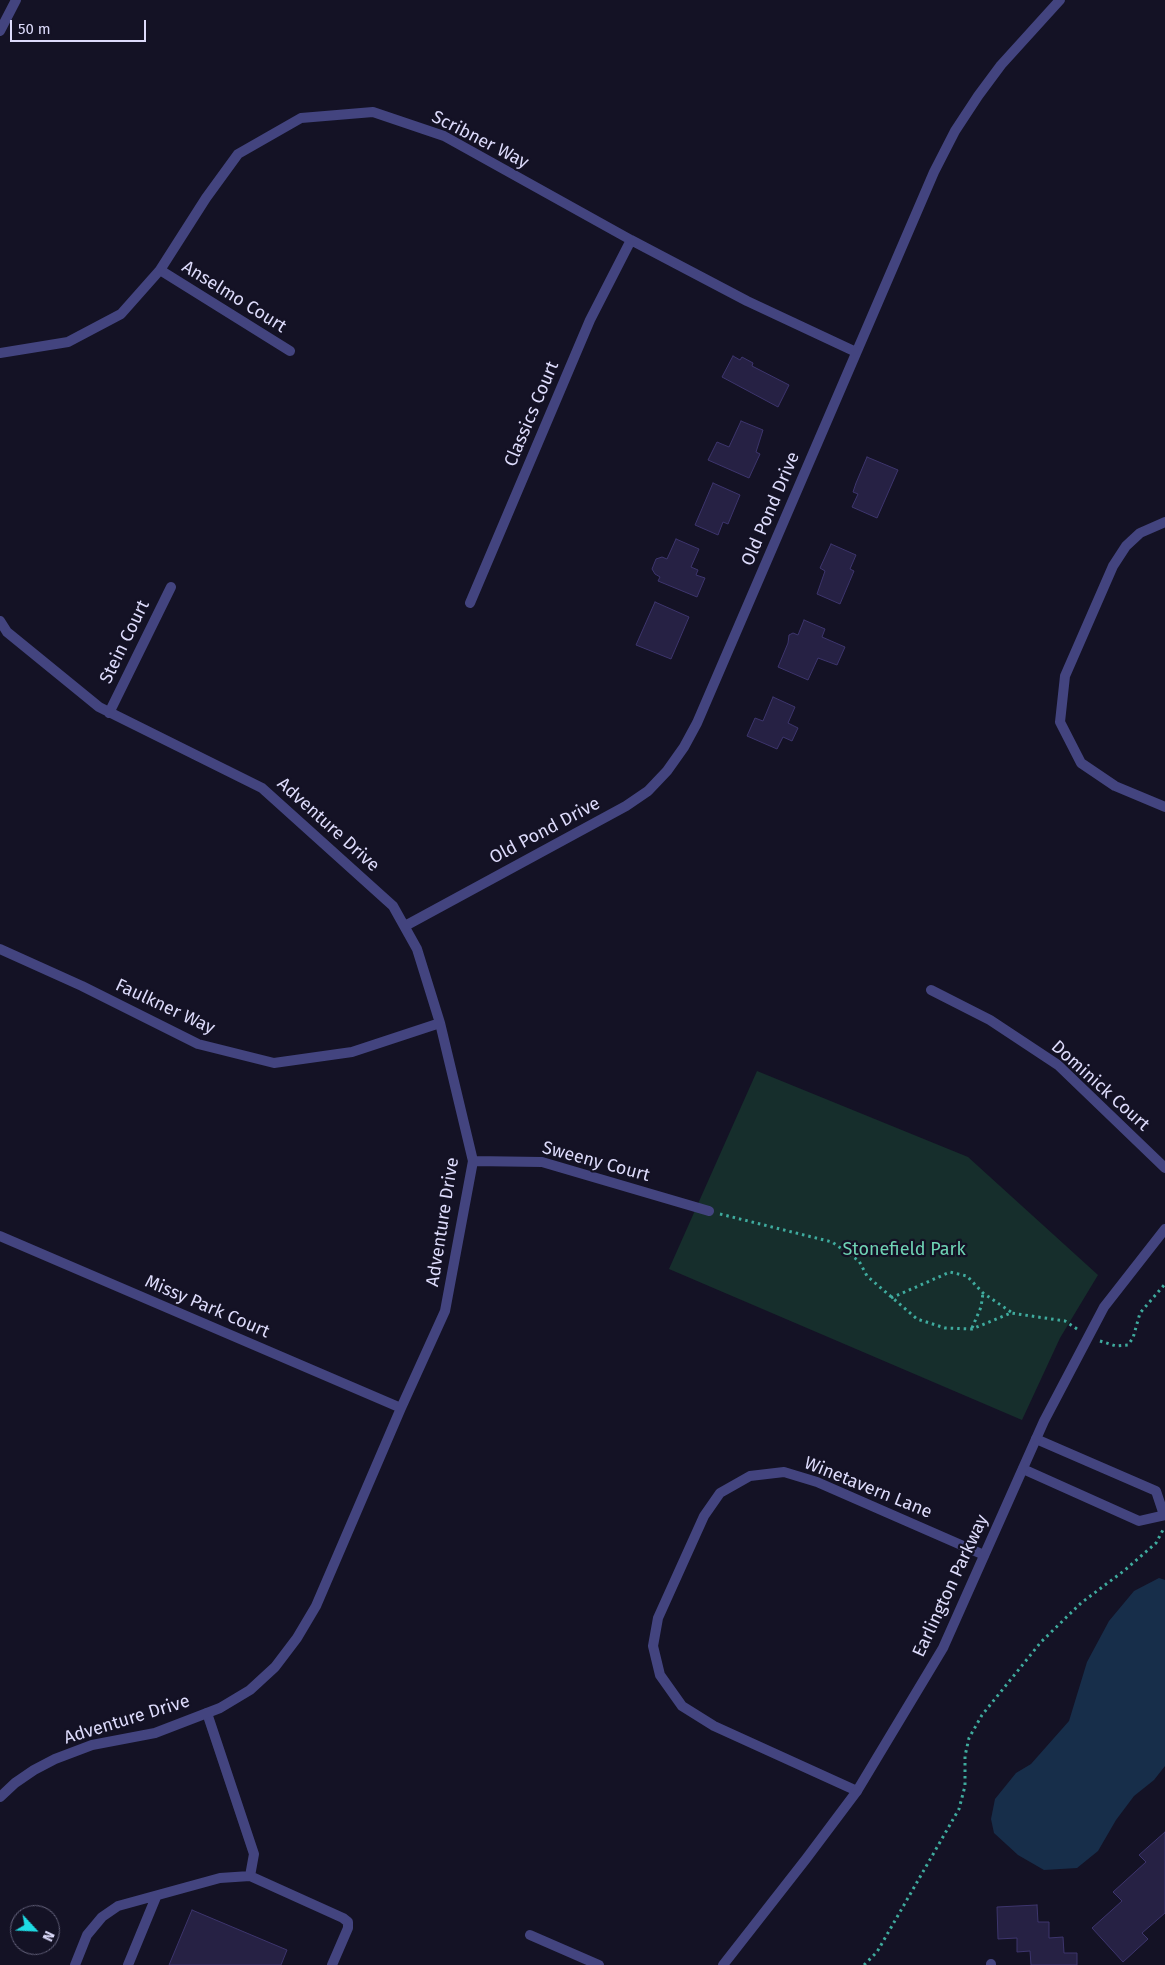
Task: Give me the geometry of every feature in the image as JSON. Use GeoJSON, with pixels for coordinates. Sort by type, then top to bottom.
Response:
{"type":"FeatureCollection","features":[{"type":"Feature","properties":{"kind":"street"},"geometry":{"type":"LineString","coordinates":[[0,31],[16,0]]}},
{"type":"Feature","properties":{"kind":"street","name":"Old Pond Drive"},"geometry":{"type":"LineString","coordinates":[[405,926],[626,806],[648,791],[667,771],[684,747],[697,723],[934,172],[955,131],[978,96],[1001,66],[1060,0]]}},
{"type":"Feature","properties":{"kind":"street","name":"Scribner Way"},"geometry":{"type":"LineString","coordinates":[[0,353],[68,342],[120,314],[160,270],[206,198],[238,154],[301,118],[373,112],[444,136],[630,240],[747,301],[856,352]]}},
{"type":"Feature","properties":{"kind":"street","name":"Classics Court"},"geometry":{"type":"LineString","coordinates":[[470,603],[590,320],[630,240]]}},
{"type":"Feature","properties":{"kind":"street","name":"Anselmo Court"},"geometry":{"type":"LineString","coordinates":[[160,270],[290,351]]}},
{"type":"Feature","properties":{"kind":"street"},"geometry":{"type":"LineString","coordinates":[[1162,522],[1140,533],[1126,546],[1113,566],[1065,676],[1060,722],[1081,763],[1115,786],[1165,807]]}},
{"type":"Feature","properties":{"kind":"street","name":"Stein Court"},"geometry":{"type":"LineString","coordinates":[[109,713],[171,587]]}},
{"type":"Feature","properties":{"kind":"street","name":"Adventure Drive"},"geometry":{"type":"LineString","coordinates":[[0,621],[7,632],[109,713],[262,788],[393,906],[417,950],[440,1023],[473,1161],[445,1311],[316,1606],[297,1638],[275,1667],[250,1690],[220,1708],[155,1733],[92,1745],[55,1759],[15,1783],[0,1797]]}},
{"type":"Feature","properties":{"kind":"street","name":"Faulkner Way"},"geometry":{"type":"LineString","coordinates":[[0,949],[82,986],[198,1044],[274,1063],[352,1052],[440,1023]]}},
{"type":"Feature","properties":{"kind":"street","name":"Dominick Court"},"geometry":{"type":"LineString","coordinates":[[931,990],[990,1020],[1058,1065],[1165,1168]]}},
{"type":"Feature","properties":{"kind":"street","name":"Sweeny Court"},"geometry":{"type":"LineString","coordinates":[[473,1161],[542,1162],[709,1211]]}},
{"type":"Feature","properties":{"kind":"street","name":"Earlington Parkway"},"geometry":{"type":"LineString","coordinates":[[723,1965],[857,1791],[943,1648],[1036,1439],[1104,1307],[1165,1229]]}},
{"type":"Feature","properties":{"kind":"street","name":"Missy Park Court"},"geometry":{"type":"LineString","coordinates":[[0,1236],[401,1408]]}},
{"type":"Feature","properties":{"kind":"street"},"geometry":{"type":"LineString","coordinates":[[1023,1469],[1139,1521],[1164,1515],[1156,1491],[1036,1439]]}},
{"type":"Feature","properties":{"kind":"street","name":"Winetavern Lane"},"geometry":{"type":"LineString","coordinates":[[857,1791],[714,1726],[682,1706],[660,1675],[654,1646],[658,1618],[704,1516],[720,1493],[750,1476],[784,1472],[817,1482],[984,1555]]}},
{"type":"Feature","properties":{"kind":"street"},"geometry":{"type":"LineString","coordinates":[[207,1713],[254,1854],[250,1876]]}},
{"type":"Feature","properties":{"kind":"street"},"geometry":{"type":"LineString","coordinates":[[75,1965],[88,1935],[102,1917],[118,1906],[220,1878],[250,1876],[348,1922],[348,1928],[332,1965]]}},
{"type":"Feature","properties":{"kind":"street"},"geometry":{"type":"LineString","coordinates":[[128,1965],[156,1897]]}},
{"type":"Feature","properties":{"kind":"street"},"geometry":{"type":"LineString","coordinates":[[530,1935],[599,1965]]}},
{"type":"Feature","properties":{"kind":"path"},"geometry":{"type":"LineString","coordinates":[[709,1211],[832,1242],[859,1261],[867,1276],[917,1319],[945,1328],[972,1329],[1011,1313]]}},
{"type":"Feature","properties":{"kind":"path"},"geometry":{"type":"LineString","coordinates":[[892,1298],[950,1272],[967,1276],[983,1293],[1011,1313],[1065,1321],[1088,1338],[1116,1346],[1128,1345],[1133,1338],[1140,1313],[1165,1284]]}},
{"type":"Feature","properties":{"kind":"path"},"geometry":{"type":"LineString","coordinates":[[972,1329],[981,1307],[983,1293]]}},
{"type":"Feature","properties":{"kind":"path"},"geometry":{"type":"LineString","coordinates":[[864,1965],[877,1952],[959,1809],[965,1786],[964,1756],[969,1738],[982,1715],[1041,1642],[1081,1603],[1126,1570],[1156,1543],[1165,1527]]}},
{"type":"Feature","properties":{"kind":"green space","name":"Stonefield Park"},"geometry":{"type":"Polygon","coordinates":[[[757,1071],[968,1157],[1098,1275],[1060,1338],[1022,1420],[669,1269],[757,1071]]]}},
{"type":"Feature","properties":{"kind":"water"},"geometry":{"type":"Polygon","coordinates":[[[1159,1578],[1165,1580],[1165,1766],[1154,1780],[1134,1796],[1116,1820],[1098,1851],[1077,1868],[1044,1870],[1018,1855],[994,1833],[991,1819],[995,1799],[1016,1773],[1031,1764],[1069,1721],[1087,1662],[1109,1621],[1134,1591],[1159,1578]]]}},
{"type":"Feature","properties":{"kind":"building"},"geometry":{"type":"Polygon","coordinates":[[[733,356],[740,360],[742,357],[753,363],[752,366],[789,385],[778,407],[722,377],[733,356]]]}},
{"type":"Feature","properties":{"kind":"building"},"geometry":{"type":"Polygon","coordinates":[[[741,421],[763,430],[756,452],[760,454],[749,478],[708,460],[717,442],[729,447],[741,421]]]}},
{"type":"Feature","properties":{"kind":"building"},"geometry":{"type":"Polygon","coordinates":[[[867,457],[898,470],[877,518],[852,507],[858,494],[853,492],[867,457]]]}},
{"type":"Feature","properties":{"kind":"building"},"geometry":{"type":"Polygon","coordinates":[[[713,483],[740,495],[728,524],[723,522],[718,535],[695,525],[713,483]]]}},
{"type":"Feature","properties":{"kind":"building"},"geometry":{"type":"Polygon","coordinates":[[[676,539],[699,549],[691,567],[698,570],[696,575],[705,578],[697,597],[658,581],[660,577],[652,569],[656,559],[662,557],[667,559],[676,539]]]}},
{"type":"Feature","properties":{"kind":"building"},"geometry":{"type":"Polygon","coordinates":[[[831,544],[856,555],[850,569],[854,571],[840,604],[817,594],[825,571],[820,568],[831,544]]]}},
{"type":"Feature","properties":{"kind":"building"},"geometry":{"type":"Polygon","coordinates":[[[655,602],[689,617],[671,659],[636,645],[655,602]]]}},
{"type":"Feature","properties":{"kind":"building"},"geometry":{"type":"Polygon","coordinates":[[[804,620],[825,629],[822,637],[845,647],[837,665],[818,658],[808,680],[778,667],[788,643],[789,635],[793,633],[798,635],[804,620]]]}},
{"type":"Feature","properties":{"kind":"building"},"geometry":{"type":"Polygon","coordinates":[[[773,697],[795,707],[788,723],[798,728],[792,741],[783,737],[777,749],[747,736],[755,718],[763,721],[773,697]]]}},
{"type":"Feature","properties":{"kind":"building"},"geometry":{"type":"Polygon","coordinates":[[[1165,1832],[1165,1913],[1142,1933],[1148,1939],[1123,1962],[1092,1928],[1122,1901],[1113,1892],[1146,1862],[1139,1855],[1165,1832]]]}},
{"type":"Feature","properties":{"kind":"building"},"geometry":{"type":"Polygon","coordinates":[[[1037,1905],[1038,1922],[1049,1922],[1049,1938],[1063,1937],[1064,1953],[1077,1953],[1077,1965],[1031,1965],[1030,1951],[1017,1952],[1017,1938],[998,1939],[997,1907],[1037,1905]]]}},
{"type":"Feature","properties":{"kind":"building"},"geometry":{"type":"Polygon","coordinates":[[[192,1910],[287,1950],[281,1965],[169,1965],[192,1910]]]}}]}
